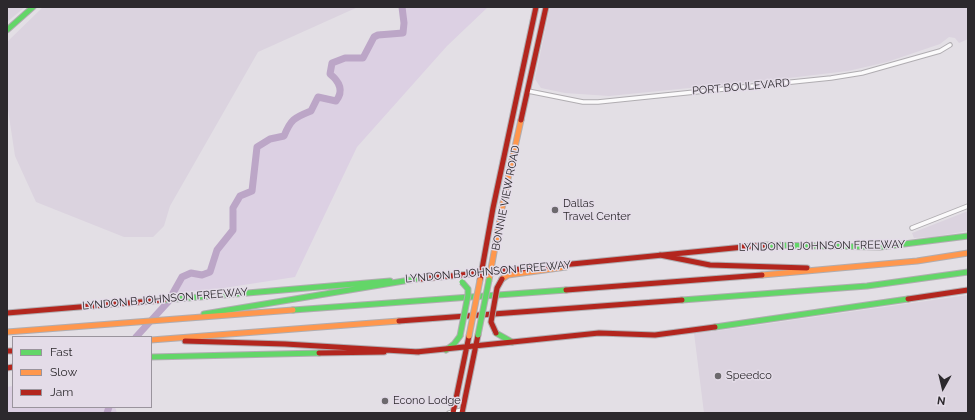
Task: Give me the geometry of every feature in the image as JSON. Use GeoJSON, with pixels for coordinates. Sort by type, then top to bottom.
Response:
{"type":"FeatureCollection","features":[{"type":"Feature","properties":{"kind":"main road"},"geometry":{"type":"LineString","coordinates":[[7,30],[32,7]]}},
{"type":"Feature","properties":{"kind":"main road","name":"BONNIE VIEW ROAD"},"geometry":{"type":"LineString","coordinates":[[452,413],[482,272],[493,208],[536,7]]}},
{"type":"Feature","properties":{"kind":"main road","name":"BONNIE VIEW ROAD"},"geometry":{"type":"LineString","coordinates":[[462,411],[502,210],[546,7]]}},
{"type":"Feature","properties":{"kind":"main road"},"geometry":{"type":"LineString","coordinates":[[519,89],[528,91]]}},
{"type":"Feature","properties":{"kind":"main road"},"geometry":{"type":"LineString","coordinates":[[493,208],[502,210]]}},
{"type":"Feature","properties":{"kind":"main road","name":"LYNDON B JOHNSON FREEWAY"},"geometry":{"type":"LineString","coordinates":[[7,313],[589,263],[753,245],[880,247],[968,236]]}},
{"type":"Feature","properties":{"kind":"main road","name":"LYNDON B JOHNSON FREEWAY"},"geometry":{"type":"LineString","coordinates":[[7,332],[837,269],[895,264],[968,253]]}},
{"type":"Feature","properties":{"kind":"main road"},"geometry":{"type":"LineString","coordinates":[[660,255],[710,265],[837,269]]}},
{"type":"Feature","properties":{"kind":"main road"},"geometry":{"type":"LineString","coordinates":[[513,342],[496,333],[491,322],[497,288],[502,279],[508,274],[589,263]]}},
{"type":"Feature","properties":{"kind":"main road"},"geometry":{"type":"LineString","coordinates":[[152,340],[867,286],[968,272]]}},
{"type":"Feature","properties":{"kind":"main road"},"geometry":{"type":"LineString","coordinates":[[445,350],[454,344],[460,336],[468,295],[468,289],[462,282],[450,275]]}},
{"type":"Feature","properties":{"kind":"main road"},"geometry":{"type":"LineString","coordinates":[[167,321],[422,278]]}},
{"type":"Feature","properties":{"kind":"main road"},"geometry":{"type":"LineString","coordinates":[[152,357],[419,352],[599,333],[655,335],[968,290]]}},
{"type":"Feature","properties":{"kind":"main road"},"geometry":{"type":"LineString","coordinates":[[152,340],[285,344],[419,352]]}},
{"type":"Feature","properties":{"kind":"street","name":"PORT BOULEVARD"},"geometry":{"type":"LineString","coordinates":[[528,91],[583,102],[598,102],[798,82],[862,73],[940,51],[950,45]]}},
{"type":"Feature","properties":{"kind":"street"},"geometry":{"type":"LineString","coordinates":[[912,228],[968,206]]}},
{"type":"Feature","properties":{"kind":"street"},"geometry":{"type":"LineString","coordinates":[[452,413],[462,411]]}},
{"type":"Feature","properties":{"kind":"shaded area"},"geometry":{"type":"Polygon","coordinates":[[[7,7],[25,7],[7,22],[7,7]]]}},
{"type":"Feature","properties":{"kind":"shaded area"},"geometry":{"type":"Polygon","coordinates":[[[43,7],[358,7],[258,52],[170,206],[164,226],[153,237],[124,237],[36,202],[15,156],[7,103],[7,42],[43,7]]]}},
{"type":"Feature","properties":{"kind":"shaded area"},"geometry":{"type":"Polygon","coordinates":[[[403,7],[488,7],[447,46],[357,147],[295,277],[211,290],[173,293],[185,273],[193,270],[198,272],[209,270],[216,264],[221,246],[235,229],[235,214],[243,193],[254,189],[258,153],[264,142],[273,138],[285,137],[293,120],[313,112],[320,97],[326,95],[336,100],[341,98],[344,91],[339,78],[334,74],[334,63],[345,57],[365,57],[379,36],[380,31],[395,33],[407,28],[403,7]]]}},
{"type":"Feature","properties":{"kind":"shaded area"},"geometry":{"type":"Polygon","coordinates":[[[550,7],[968,7],[968,39],[959,43],[955,38],[949,37],[940,44],[887,62],[848,71],[609,96],[565,93],[541,88],[535,79],[550,7]]]}},
{"type":"Feature","properties":{"kind":"shaded area"},"geometry":{"type":"Polygon","coordinates":[[[968,211],[968,231],[932,237],[914,238],[912,233],[968,211]]]}},
{"type":"Feature","properties":{"kind":"shaded area"},"geometry":{"type":"Polygon","coordinates":[[[968,295],[968,413],[704,413],[694,333],[968,295]]]}},
{"type":"Feature","properties":{"kind":"shaded area"},"geometry":{"type":"Polygon","coordinates":[[[12,386],[12,408],[115,408],[117,413],[7,413],[7,387],[12,386]]]}},
{"type":"Feature","properties":{"kind":"waterway"},"geometry":{"type":"LineString","coordinates":[[137,336],[168,302],[182,277],[191,273],[202,275],[210,272],[217,250],[233,230],[233,208],[240,196],[252,191],[257,147],[270,139],[284,136],[291,122],[301,115],[311,111],[318,97],[336,101],[340,94],[340,87],[330,74],[332,63],[345,58],[363,58],[374,37],[378,35],[403,33],[404,23],[402,7]]}},
{"type":"Feature","properties":{"kind":"waterway"},"geometry":{"type":"LineString","coordinates":[[107,413],[109,408]]}},
{"type":"Feature","properties":{"kind":"traffic: fast"},"geometry":{"type":"LineString","coordinates":[[7,30],[33,7]]}},
{"type":"Feature","properties":{"kind":"traffic: fast"},"geometry":{"type":"LineString","coordinates":[[764,245],[880,247],[968,236]]}},
{"type":"Feature","properties":{"kind":"traffic: fast"},"geometry":{"type":"LineString","coordinates":[[682,300],[867,286],[968,272]]}},
{"type":"Feature","properties":{"kind":"traffic: fast"},"geometry":{"type":"LineString","coordinates":[[204,314],[422,278]]}},
{"type":"Feature","properties":{"kind":"traffic: fast"},"geometry":{"type":"LineString","coordinates":[[478,335],[489,280]]}},
{"type":"Feature","properties":{"kind":"traffic: fast"},"geometry":{"type":"LineString","coordinates":[[164,300],[390,281]]}},
{"type":"Feature","properties":{"kind":"traffic: fast"},"geometry":{"type":"LineString","coordinates":[[460,336],[468,295],[468,289],[462,282]]}},
{"type":"Feature","properties":{"kind":"traffic: fast"},"geometry":{"type":"LineString","coordinates":[[293,310],[566,290]]}},
{"type":"Feature","properties":{"kind":"traffic: fast"},"geometry":{"type":"LineString","coordinates":[[715,327],[908,299]]}},
{"type":"Feature","properties":{"kind":"traffic: fast"},"geometry":{"type":"LineString","coordinates":[[496,333],[512,342]]}},
{"type":"Feature","properties":{"kind":"traffic: fast"},"geometry":{"type":"LineString","coordinates":[[446,350],[454,344],[460,336]]}},
{"type":"Feature","properties":{"kind":"traffic: fast"},"geometry":{"type":"LineString","coordinates":[[152,357],[319,353]]}},
{"type":"Feature","properties":{"kind":"traffic: slow"},"geometry":{"type":"LineString","coordinates":[[489,280],[505,192],[521,120]]}},
{"type":"Feature","properties":{"kind":"traffic: slow"},"geometry":{"type":"LineString","coordinates":[[762,275],[917,261],[968,253]]}},
{"type":"Feature","properties":{"kind":"traffic: slow"},"geometry":{"type":"LineString","coordinates":[[502,279],[508,275],[566,267]]}},
{"type":"Feature","properties":{"kind":"traffic: slow"},"geometry":{"type":"LineString","coordinates":[[469,336],[480,280]]}},
{"type":"Feature","properties":{"kind":"traffic: slow"},"geometry":{"type":"LineString","coordinates":[[7,332],[293,310]]}},
{"type":"Feature","properties":{"kind":"traffic: slow"},"geometry":{"type":"LineString","coordinates":[[152,340],[399,321]]}},
{"type":"Feature","properties":{"kind":"traffic: jam"},"geometry":{"type":"LineString","coordinates":[[480,280],[493,208],[536,7]]}},
{"type":"Feature","properties":{"kind":"traffic: jam"},"geometry":{"type":"LineString","coordinates":[[521,120],[546,7]]}},
{"type":"Feature","properties":{"kind":"traffic: jam"},"geometry":{"type":"LineString","coordinates":[[420,279],[764,245]]}},
{"type":"Feature","properties":{"kind":"traffic: jam"},"geometry":{"type":"LineString","coordinates":[[660,255],[710,265],[807,268]]}},
{"type":"Feature","properties":{"kind":"traffic: jam"},"geometry":{"type":"LineString","coordinates":[[566,290],[762,275]]}},
{"type":"Feature","properties":{"kind":"traffic: jam"},"geometry":{"type":"LineString","coordinates":[[496,333],[491,322],[497,288],[502,279]]}},
{"type":"Feature","properties":{"kind":"traffic: jam"},"geometry":{"type":"LineString","coordinates":[[908,299],[968,290]]}},
{"type":"Feature","properties":{"kind":"traffic: jam"},"geometry":{"type":"LineString","coordinates":[[7,313],[164,300]]}},
{"type":"Feature","properties":{"kind":"traffic: jam"},"geometry":{"type":"LineString","coordinates":[[399,321],[682,300]]}},
{"type":"Feature","properties":{"kind":"traffic: jam"},"geometry":{"type":"LineString","coordinates":[[416,352],[599,333],[655,335],[715,327]]}},
{"type":"Feature","properties":{"kind":"traffic: jam"},"geometry":{"type":"LineString","coordinates":[[462,413],[478,335]]}},
{"type":"Feature","properties":{"kind":"traffic: jam"},"geometry":{"type":"LineString","coordinates":[[453,413],[469,336]]}},
{"type":"Feature","properties":{"kind":"traffic: jam"},"geometry":{"type":"LineString","coordinates":[[185,341],[285,344],[419,352]]}},
{"type":"Feature","properties":{"kind":"traffic: jam"},"geometry":{"type":"LineString","coordinates":[[7,351],[12,351]]}},
{"type":"Feature","properties":{"kind":"traffic: jam"},"geometry":{"type":"LineString","coordinates":[[319,353],[384,352]]}},
{"type":"Feature","properties":{"kind":"traffic: jam"},"geometry":{"type":"LineString","coordinates":[[7,368],[12,367]]}},
{"type":"Feature","properties":{"kind":"place","name":"Dallas Travel Center"},"geometry":{"type":"Point","coordinates":[555,210]}},
{"type":"Feature","properties":{"kind":"place","name":"Speedco"},"geometry":{"type":"Point","coordinates":[718,376]}},
{"type":"Feature","properties":{"kind":"place","name":"Econo Lodge"},"geometry":{"type":"Point","coordinates":[385,401]}}]}
